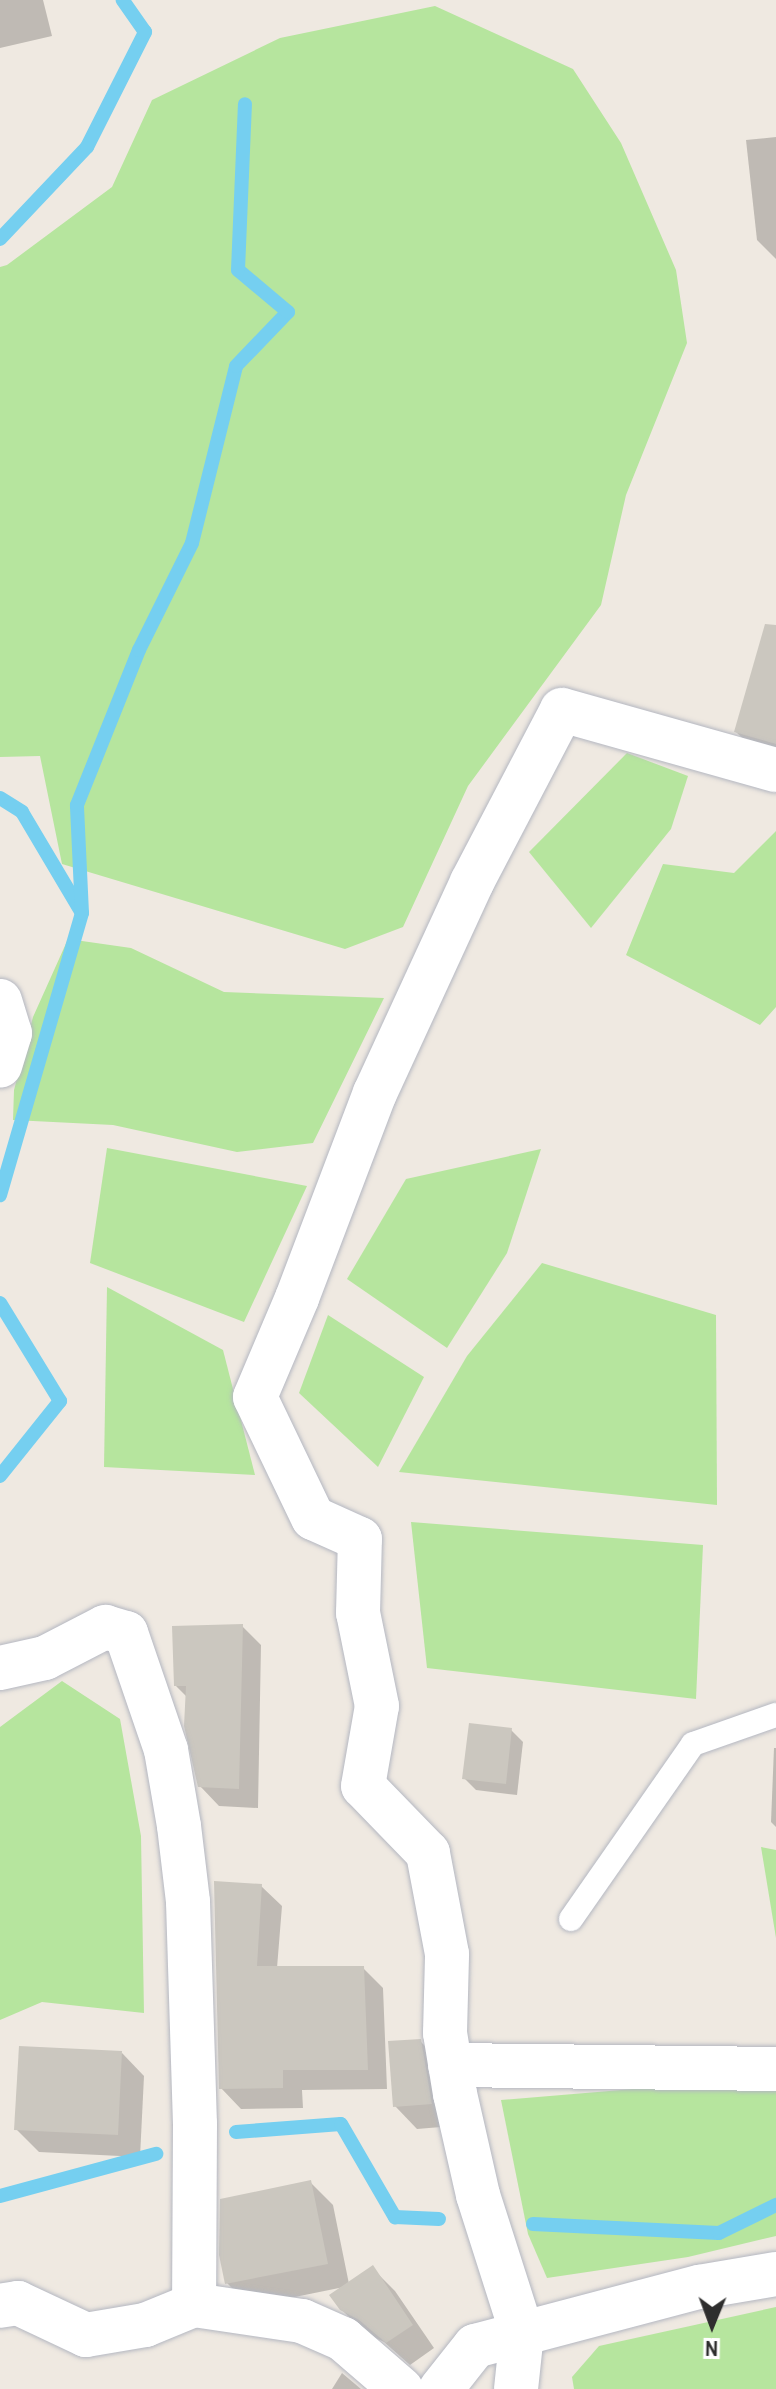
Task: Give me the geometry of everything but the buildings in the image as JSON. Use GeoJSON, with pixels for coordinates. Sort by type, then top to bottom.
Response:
{"type":"FeatureCollection","features":[{"type":"Feature","properties":{"kind":"street"},"geometry":{"type":"LineString","coordinates":[[516,2389],[522,2333],[478,2195],[450,2065],[445,2033],[447,1954],[428,1853],[363,1786],[377,1706],[358,1613],[360,1539],[313,1518],[255,1397],[297,1298],[375,1093],[472,882],[562,710],[776,770]]}},
{"type":"Feature","properties":{"kind":"street"},"geometry":{"type":"LineString","coordinates":[[0,1001],[10,1033],[0,1066]]}},
{"type":"Feature","properties":{"kind":"street"},"geometry":{"type":"LineString","coordinates":[[0,1668],[45,1658],[105,1627],[126,1633],[166,1750],[188,1902],[195,2124],[194,2305]]}},
{"type":"Feature","properties":{"kind":"street"},"geometry":{"type":"LineString","coordinates":[[450,2065],[776,2069]]}},
{"type":"Feature","properties":{"kind":"street"},"geometry":{"type":"LineString","coordinates":[[441,2389],[475,2346],[699,2287],[776,2274]]}},
{"type":"Feature","properties":{"kind":"street"},"geometry":{"type":"LineString","coordinates":[[0,2306],[18,2303],[86,2335],[145,2325],[194,2305],[302,2321],[343,2339],[401,2389]]}},
{"type":"Feature","properties":{"kind":"lane"},"geometry":{"type":"LineString","coordinates":[[571,1919],[693,1744],[776,1715]]}},
{"type":"Feature","properties":{"kind":"green space"},"geometry":{"type":"Polygon","coordinates":[[[435,6],[573,69],[621,143],[676,270],[687,343],[626,495],[601,605],[468,786],[403,927],[345,949],[62,864],[40,756],[0,757],[0,267],[7,265],[112,187],[152,100],[280,38],[435,6]]]}},
{"type":"Feature","properties":{"kind":"green space"},"geometry":{"type":"Polygon","coordinates":[[[627,753],[688,776],[671,829],[591,928],[529,852],[627,753]]]}},
{"type":"Feature","properties":{"kind":"green space"},"geometry":{"type":"Polygon","coordinates":[[[776,831],[776,1007],[760,1025],[626,955],[663,864],[734,873],[776,831]]]}},
{"type":"Feature","properties":{"kind":"green space"},"geometry":{"type":"Polygon","coordinates":[[[68,939],[131,948],[224,992],[384,998],[313,1143],[237,1152],[113,1125],[13,1120],[14,1090],[33,1017],[68,939]]]}},
{"type":"Feature","properties":{"kind":"green space"},"geometry":{"type":"Polygon","coordinates":[[[107,1148],[307,1186],[244,1322],[90,1263],[107,1148]]]}},
{"type":"Feature","properties":{"kind":"green space"},"geometry":{"type":"Polygon","coordinates":[[[541,1149],[507,1253],[447,1348],[347,1279],[406,1179],[541,1149]]]}},
{"type":"Feature","properties":{"kind":"green space"},"geometry":{"type":"Polygon","coordinates":[[[542,1263],[716,1315],[717,1505],[399,1472],[467,1356],[542,1263]]]}},
{"type":"Feature","properties":{"kind":"green space"},"geometry":{"type":"Polygon","coordinates":[[[107,1287],[223,1350],[255,1475],[104,1467],[107,1287]]]}},
{"type":"Feature","properties":{"kind":"green space"},"geometry":{"type":"Polygon","coordinates":[[[328,1315],[424,1377],[378,1467],[299,1393],[328,1315]]]}},
{"type":"Feature","properties":{"kind":"green space"},"geometry":{"type":"Polygon","coordinates":[[[411,1522],[703,1545],[696,1699],[427,1668],[411,1522]]]}},
{"type":"Feature","properties":{"kind":"green space"},"geometry":{"type":"Polygon","coordinates":[[[62,1681],[120,1719],[141,1836],[144,2013],[42,2002],[0,2020],[0,1727],[62,1681]]]}},
{"type":"Feature","properties":{"kind":"green space"},"geometry":{"type":"Polygon","coordinates":[[[761,1847],[776,1850],[776,1938],[761,1847]]]}},
{"type":"Feature","properties":{"kind":"green space"},"geometry":{"type":"Polygon","coordinates":[[[645,2088],[776,2088],[776,2236],[688,2257],[547,2278],[528,2234],[501,2100],[645,2088]]]}},
{"type":"Feature","properties":{"kind":"green space"},"geometry":{"type":"Polygon","coordinates":[[[776,2307],[776,2389],[574,2389],[572,2377],[599,2346],[776,2307]]]}},
{"type":"Feature","properties":{"kind":"waterway"},"geometry":{"type":"LineString","coordinates":[[0,239],[87,147],[145,32],[123,0]]}},
{"type":"Feature","properties":{"kind":"waterway"},"geometry":{"type":"LineString","coordinates":[[82,913],[77,805],[139,650],[192,543],[236,366],[288,312],[238,270],[245,104]]}},
{"type":"Feature","properties":{"kind":"waterway"},"geometry":{"type":"LineString","coordinates":[[0,798],[22,812],[82,913],[0,1195]]}},
{"type":"Feature","properties":{"kind":"waterway"},"geometry":{"type":"LineString","coordinates":[[0,1303],[60,1401],[0,1476]]}},
{"type":"Feature","properties":{"kind":"waterway"},"geometry":{"type":"LineString","coordinates":[[236,2132],[341,2124],[395,2217],[439,2219]]}},
{"type":"Feature","properties":{"kind":"waterway"},"geometry":{"type":"LineString","coordinates":[[0,2196],[156,2154]]}},
{"type":"Feature","properties":{"kind":"waterway"},"geometry":{"type":"LineString","coordinates":[[533,2224],[719,2233],[776,2205]]}}]}
